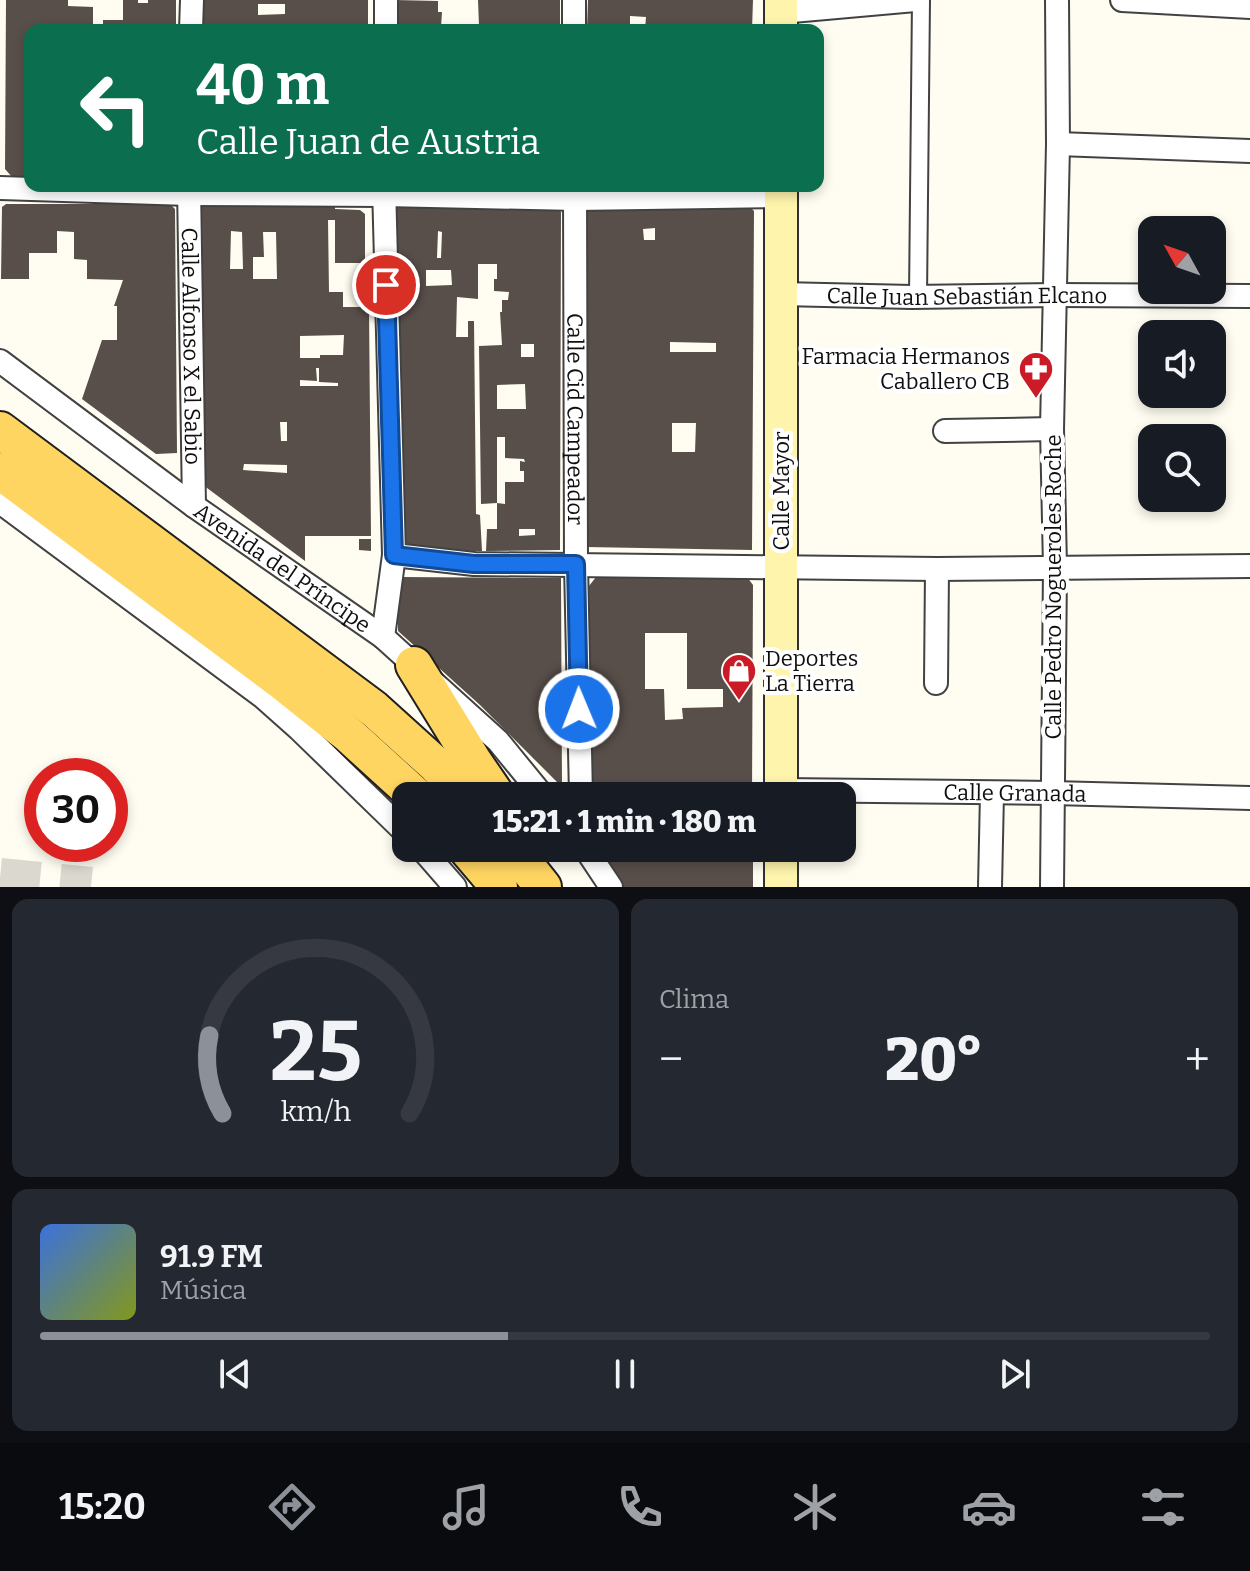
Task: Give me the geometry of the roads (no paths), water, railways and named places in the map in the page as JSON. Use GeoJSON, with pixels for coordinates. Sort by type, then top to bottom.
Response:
{"type":"FeatureCollection","features":[{"type":"Feature","properties":{"kind":"main road","name":"Calle Mayor"},"geometry":{"type":"LineString","coordinates":[[781,192],[781,782]]}},
{"type":"Feature","properties":{"kind":"main road"},"geometry":{"type":"LineString","coordinates":[[0,430],[374,709],[452,782]]}},
{"type":"Feature","properties":{"kind":"main road"},"geometry":{"type":"LineString","coordinates":[[0,471],[280,680],[349,735],[401,782]]}},
{"type":"Feature","properties":{"kind":"main road"},"geometry":{"type":"LineString","coordinates":[[414,665],[487,782]]}},
{"type":"Feature","properties":{"kind":"main road"},"geometry":{"type":"LineString","coordinates":[[781,862],[781,887]]}},
{"type":"Feature","properties":{"kind":"street"},"geometry":{"type":"LineString","coordinates":[[191,24],[192,0]]}},
{"type":"Feature","properties":{"kind":"street"},"geometry":{"type":"LineString","coordinates":[[386,0],[386,24]]}},
{"type":"Feature","properties":{"kind":"street"},"geometry":{"type":"LineString","coordinates":[[574,0],[574,24]]}},
{"type":"Feature","properties":{"kind":"street"},"geometry":{"type":"LineString","coordinates":[[781,14],[915,0]]}},
{"type":"Feature","properties":{"kind":"street"},"geometry":{"type":"LineString","coordinates":[[918,297],[921,0]]}},
{"type":"Feature","properties":{"kind":"street","name":"Calle Pedro Nogueroles Roche"},"geometry":{"type":"LineString","coordinates":[[1052,887],[1055,567],[1052,429],[1058,144],[1057,0]]}},
{"type":"Feature","properties":{"kind":"street"},"geometry":{"type":"LineString","coordinates":[[1122,0],[1250,7]]}},
{"type":"Feature","properties":{"kind":"street"},"geometry":{"type":"LineString","coordinates":[[1058,144],[1250,151]]}},
{"type":"Feature","properties":{"kind":"street"},"geometry":{"type":"LineString","coordinates":[[0,188],[24,188]]}},
{"type":"Feature","properties":{"kind":"street","name":"Calle Alfonso X el Sabio"},"geometry":{"type":"LineString","coordinates":[[189,192],[194,506]]}},
{"type":"Feature","properties":{"kind":"street"},"geometry":{"type":"LineString","coordinates":[[383,637],[394,555],[384,192]]}},
{"type":"Feature","properties":{"kind":"street"},"geometry":{"type":"LineString","coordinates":[[512,192],[678,192]]}},
{"type":"Feature","properties":{"kind":"street","name":"Calle Cid Campeador"},"geometry":{"type":"LineString","coordinates":[[576,193],[576,564],[581,782]]}},
{"type":"Feature","properties":{"kind":"street","name":"Calle Juan Sebastián Elcano"},"geometry":{"type":"LineString","coordinates":[[781,294],[918,297],[1250,296]]}},
{"type":"Feature","properties":{"kind":"street","name":"Avenida del Príncipe"},"geometry":{"type":"LineString","coordinates":[[0,361],[194,506],[383,637],[498,741],[532,782]]}},
{"type":"Feature","properties":{"kind":"street"},"geometry":{"type":"LineString","coordinates":[[945,431],[1052,429]]}},
{"type":"Feature","properties":{"kind":"street"},"geometry":{"type":"LineString","coordinates":[[0,502],[263,697],[392,819]]}},
{"type":"Feature","properties":{"kind":"street"},"geometry":{"type":"LineString","coordinates":[[394,555],[474,564],[937,569],[1250,566]]}},
{"type":"Feature","properties":{"kind":"street"},"geometry":{"type":"LineString","coordinates":[[936,683],[937,569]]}},
{"type":"Feature","properties":{"kind":"street","name":"Calle Granada"},"geometry":{"type":"LineString","coordinates":[[856,793],[1052,793],[1250,798]]}},
{"type":"Feature","properties":{"kind":"street"},"geometry":{"type":"LineString","coordinates":[[990,887],[992,793]]}},
{"type":"Feature","properties":{"kind":"street"},"geometry":{"type":"LineString","coordinates":[[433,862],[455,887]]}},
{"type":"Feature","properties":{"kind":"street"},"geometry":{"type":"LineString","coordinates":[[594,862],[611,887]]}},
{"type":"Feature","properties":{"kind":"tunnel"},"geometry":{"type":"LineString","coordinates":[[0,878],[91,887]]}},
{"type":"Feature","properties":{"kind":"place","name":"Farmacia Hermanos Caballero CB"},"geometry":{"type":"Point","coordinates":[1036,400]}},
{"type":"Feature","properties":{"kind":"place","name":"Deportes La Tierra"},"geometry":{"type":"Point","coordinates":[739,702]}}]}
